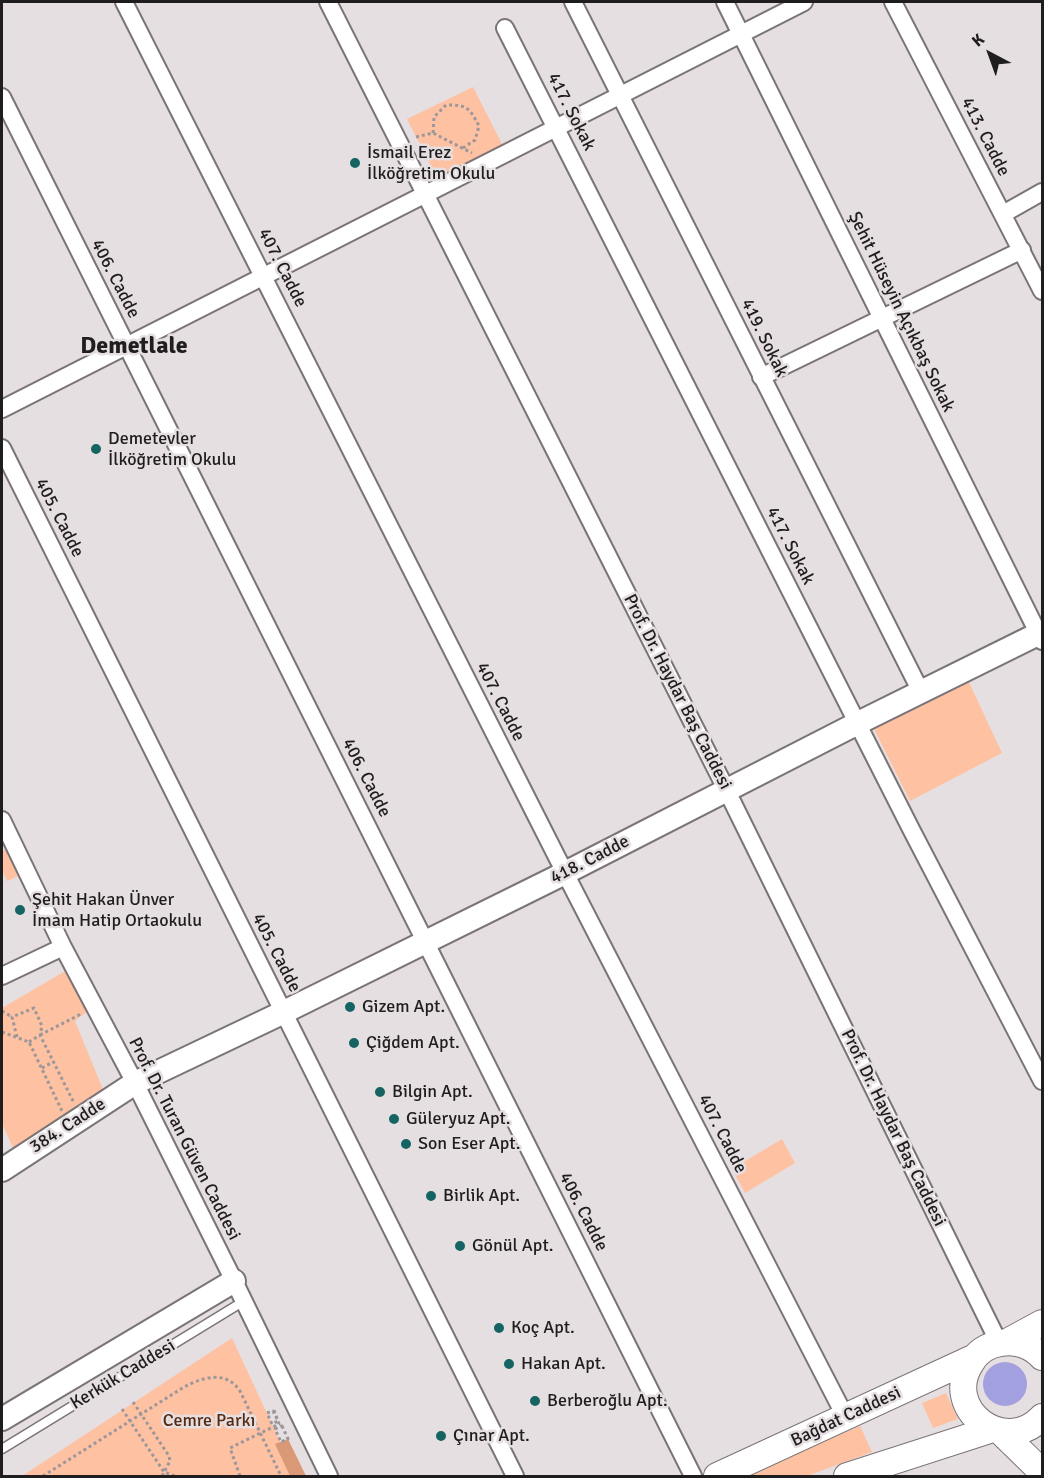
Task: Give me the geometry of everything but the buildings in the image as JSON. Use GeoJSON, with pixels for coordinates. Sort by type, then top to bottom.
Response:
{"type":"FeatureCollection","features":[{"type":"Feature","properties":{"kind":"main road","name":"Bağdat Caddesi"},"geometry":{"type":"LineString","coordinates":[[717,1476],[846,1418],[975,1357],[986,1348],[1042,1323]]}},
{"type":"Feature","properties":{"kind":"main road"},"geometry":{"type":"LineString","coordinates":[[1003,1342],[1024,1344],[1042,1357]]}},
{"type":"Feature","properties":{"kind":"main road"},"geometry":{"type":"LineString","coordinates":[[975,1357],[965,1377],[965,1398],[975,1418],[997,1430],[1042,1473]]}},
{"type":"Feature","properties":{"kind":"main road"},"geometry":{"type":"LineString","coordinates":[[847,1476],[880,1470],[935,1449],[997,1430],[1022,1430],[1035,1424],[1042,1417]]}},
{"type":"Feature","properties":{"kind":"street","name":"407. Cadde"},"geometry":{"type":"LineString","coordinates":[[124,2],[565,873],[846,1418]]}},
{"type":"Feature","properties":{"kind":"street","name":"Prof. Dr. Haydar Baş Caddesi"},"geometry":{"type":"LineString","coordinates":[[328,2],[1003,1342]]}},
{"type":"Feature","properties":{"kind":"street","name":"419. Sokak"},"geometry":{"type":"LineString","coordinates":[[573,2],[921,692]]}},
{"type":"Feature","properties":{"kind":"street","name":"Şehit Hüseyin Açıkbaş Sokak"},"geometry":{"type":"LineString","coordinates":[[725,2],[1041,635]]}},
{"type":"Feature","properties":{"kind":"street"},"geometry":{"type":"LineString","coordinates":[[2,409],[126,344],[804,2]]}},
{"type":"Feature","properties":{"kind":"street","name":"413. Cadde"},"geometry":{"type":"LineString","coordinates":[[893,2],[1042,291]]}},
{"type":"Feature","properties":{"kind":"street","name":"417. Sokak"},"geometry":{"type":"LineString","coordinates":[[505,28],[918,842],[1035,1049],[1042,1081]]}},
{"type":"Feature","properties":{"kind":"street","name":"406. Cadde"},"geometry":{"type":"LineString","coordinates":[[2,97],[693,1476]]}},
{"type":"Feature","properties":{"kind":"street"},"geometry":{"type":"LineString","coordinates":[[1003,214],[1042,192]]}},
{"type":"Feature","properties":{"kind":"street"},"geometry":{"type":"LineString","coordinates":[[761,377],[1022,250]]}},
{"type":"Feature","properties":{"kind":"street","name":"405. Cadde"},"geometry":{"type":"LineString","coordinates":[[2,448],[515,1476]]}},
{"type":"Feature","properties":{"kind":"street","name":"418. Cadde"},"geometry":{"type":"LineString","coordinates":[[135,1083],[426,942],[858,723],[1041,635]]}},
{"type":"Feature","properties":{"kind":"street","name":"Prof. Dr. Turan Güven Caddesi"},"geometry":{"type":"LineString","coordinates":[[2,820],[63,947],[135,1083],[329,1476]]}},
{"type":"Feature","properties":{"kind":"street"},"geometry":{"type":"LineString","coordinates":[[2,976],[63,947]]}},
{"type":"Feature","properties":{"kind":"street","name":"384. Cadde"},"geometry":{"type":"LineString","coordinates":[[2,1170],[135,1083]]}},
{"type":"Feature","properties":{"kind":"street","name":"Kerkük Caddesi"},"geometry":{"type":"LineString","coordinates":[[2,1419],[239,1291]]}},
{"type":"Feature","properties":{"kind":"lane","name":"Kerkük Caddesi"},"geometry":{"type":"LineString","coordinates":[[2,1449],[239,1291]]}},
{"type":"Feature","properties":{"kind":"path"},"geometry":{"type":"LineString","coordinates":[[433,133],[434,117],[446,105],[462,105],[472,112],[478,126],[474,140],[463,148]]}},
{"type":"Feature","properties":{"kind":"path"},"geometry":{"type":"LineString","coordinates":[[416,137],[433,133],[473,153]]}},
{"type":"Feature","properties":{"kind":"path"},"geometry":{"type":"LineString","coordinates":[[12,1017],[34,1008],[42,1026],[40,1035],[75,1105]]}},
{"type":"Feature","properties":{"kind":"path"},"geometry":{"type":"LineString","coordinates":[[2,1011],[12,1017],[18,1038]]}},
{"type":"Feature","properties":{"kind":"path"},"geometry":{"type":"LineString","coordinates":[[29,1042],[85,1012]]}},
{"type":"Feature","properties":{"kind":"path"},"geometry":{"type":"LineString","coordinates":[[2,1032],[29,1042],[63,1112]]}},
{"type":"Feature","properties":{"kind":"path"},"geometry":{"type":"LineString","coordinates":[[42,1068],[53,1062]]}},
{"type":"Feature","properties":{"kind":"path"},"geometry":{"type":"LineString","coordinates":[[43,1476],[194,1382],[211,1377],[219,1377],[236,1385],[280,1476]]}},
{"type":"Feature","properties":{"kind":"path"},"geometry":{"type":"LineString","coordinates":[[133,1402],[169,1456],[170,1461],[162,1476]]}},
{"type":"Feature","properties":{"kind":"path"},"geometry":{"type":"LineString","coordinates":[[122,1409],[164,1472],[175,1476]]}},
{"type":"Feature","properties":{"kind":"path"},"geometry":{"type":"LineString","coordinates":[[240,1476],[230,1448],[279,1424],[274,1410]]}},
{"type":"Feature","properties":{"kind":"path"},"geometry":{"type":"LineString","coordinates":[[282,1426],[288,1439],[281,1442],[275,1429],[282,1426]]}},
{"type":"Feature","properties":{"kind":"green space"},"geometry":{"type":"Polygon","coordinates":[[[473,87],[504,148],[438,180],[407,119],[473,87]]]}},
{"type":"Feature","properties":{"kind":"green space"},"geometry":{"type":"Polygon","coordinates":[[[967,678],[1002,753],[910,801],[872,725],[967,678]]]}},
{"type":"Feature","properties":{"kind":"green space"},"geometry":{"type":"Polygon","coordinates":[[[7,849],[21,875],[7,881],[2,870],[2,851],[7,849]]]}},
{"type":"Feature","properties":{"kind":"green space"},"geometry":{"type":"Polygon","coordinates":[[[67,970],[89,1010],[75,1021],[104,1092],[13,1148],[2,1123],[2,1008],[67,970]]]}},
{"type":"Feature","properties":{"kind":"green space"},"geometry":{"type":"Polygon","coordinates":[[[782,1139],[795,1163],[745,1193],[732,1169],[782,1139]]]}},
{"type":"Feature","properties":{"kind":"green space","name":"Cemre Parkı"},"geometry":{"type":"Polygon","coordinates":[[[232,1338],[296,1476],[22,1476],[232,1338]]]}},
{"type":"Feature","properties":{"kind":"green space"},"geometry":{"type":"Polygon","coordinates":[[[946,1393],[958,1419],[933,1428],[922,1403],[946,1393]]]}},
{"type":"Feature","properties":{"kind":"green space"},"geometry":{"type":"Polygon","coordinates":[[[860,1426],[872,1452],[807,1476],[744,1476],[860,1426]]]}},
{"type":"Feature","properties":{"kind":"shaded area"},"geometry":{"type":"Polygon","coordinates":[[[288,1439],[306,1476],[290,1476],[275,1444],[288,1439]]]}},
{"type":"Feature","properties":{"kind":"water"},"geometry":{"type":"Polygon","coordinates":[[[1005,1362],[1014,1363],[1021,1368],[1026,1375],[1026,1393],[1021,1400],[1014,1405],[1005,1406],[996,1405],[989,1400],[984,1393],[983,1384],[984,1375],[989,1368],[996,1363],[1005,1362]]]}},
{"type":"Feature","properties":{"kind":"place","name":"İsmail Erez İlköğretim Okulu"},"geometry":{"type":"Point","coordinates":[355,163]}},
{"type":"Feature","properties":{"kind":"place","name":"Demetevler İlköğretim Okulu"},"geometry":{"type":"Point","coordinates":[96,449]}},
{"type":"Feature","properties":{"kind":"place","name":"Şehit Hakan Ünver İmam Hatip Ortaokulu"},"geometry":{"type":"Point","coordinates":[20,910]}},
{"type":"Feature","properties":{"kind":"place","name":"Gizem Apt."},"geometry":{"type":"Point","coordinates":[350,1007]}},
{"type":"Feature","properties":{"kind":"place","name":"Çiğdem Apt."},"geometry":{"type":"Point","coordinates":[354,1043]}},
{"type":"Feature","properties":{"kind":"place","name":"Bilgin Apt."},"geometry":{"type":"Point","coordinates":[380,1092]}},
{"type":"Feature","properties":{"kind":"place","name":"Güleryuz Apt."},"geometry":{"type":"Point","coordinates":[394,1119]}},
{"type":"Feature","properties":{"kind":"place","name":"Son Eser Apt."},"geometry":{"type":"Point","coordinates":[406,1144]}},
{"type":"Feature","properties":{"kind":"place","name":"Birlik Apt."},"geometry":{"type":"Point","coordinates":[431,1196]}},
{"type":"Feature","properties":{"kind":"place","name":"Gönül Apt."},"geometry":{"type":"Point","coordinates":[460,1246]}},
{"type":"Feature","properties":{"kind":"place","name":"Koç Apt."},"geometry":{"type":"Point","coordinates":[499,1328]}},
{"type":"Feature","properties":{"kind":"place","name":"Hakan Apt."},"geometry":{"type":"Point","coordinates":[509,1364]}},
{"type":"Feature","properties":{"kind":"place","name":"Berberoğlu Apt."},"geometry":{"type":"Point","coordinates":[535,1401]}},
{"type":"Feature","properties":{"kind":"place","name":"Çınar Apt."},"geometry":{"type":"Point","coordinates":[441,1436]}},
{"type":"Feature","properties":{"kind":"district","name":"Demetlale"},"geometry":{"type":"Point","coordinates":[134,347]}}]}
